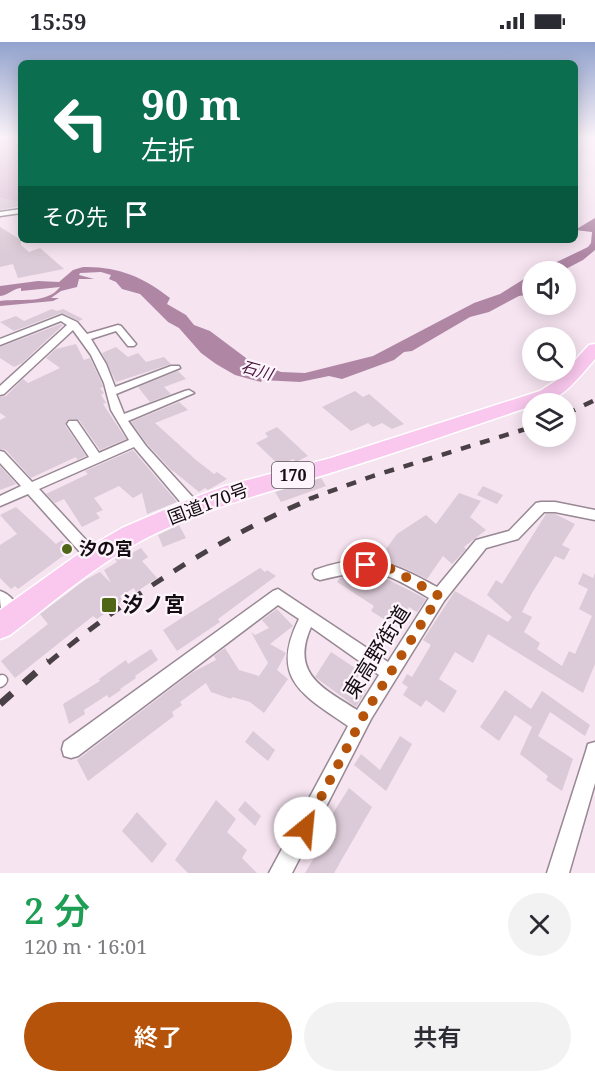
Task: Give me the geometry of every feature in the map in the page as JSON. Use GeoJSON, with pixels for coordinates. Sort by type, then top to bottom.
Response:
{"type":"FeatureCollection","features":[{"type":"Feature","properties":{"kind":"highway","name":"国道170号"},"geometry":{"type":"LineString","coordinates":[[4,613],[131,535],[193,507],[233,492],[346,460],[547,395],[563,384],[595,349]]}},
{"type":"Feature","properties":{"kind":"street"},"geometry":{"type":"LineString","coordinates":[[0,214],[18,211]]}},
{"type":"Feature","properties":{"kind":"street"},"geometry":{"type":"LineString","coordinates":[[0,342],[62,318],[74,324],[104,370],[115,409],[136,441],[193,507]]}},
{"type":"Feature","properties":{"kind":"street"},"geometry":{"type":"LineString","coordinates":[[0,392],[74,324]]}},
{"type":"Feature","properties":{"kind":"street"},"geometry":{"type":"LineString","coordinates":[[85,338],[118,328],[129,342],[117,342]]}},
{"type":"Feature","properties":{"kind":"street"},"geometry":{"type":"LineString","coordinates":[[111,392],[157,379],[175,368]]}},
{"type":"Feature","properties":{"kind":"street"},"geometry":{"type":"LineString","coordinates":[[122,419],[169,405],[189,393]]}},
{"type":"Feature","properties":{"kind":"street"},"geometry":{"type":"LineString","coordinates":[[73,424],[97,459]]}},
{"type":"Feature","properties":{"kind":"street"},"geometry":{"type":"LineString","coordinates":[[0,501],[136,441]]}},
{"type":"Feature","properties":{"kind":"street"},"geometry":{"type":"LineString","coordinates":[[0,455],[93,557]]}},
{"type":"Feature","properties":{"kind":"street","name":"東高野街道"},"geometry":{"type":"LineString","coordinates":[[280,873],[360,723],[390,673],[439,596],[481,544],[513,535],[541,507],[555,507],[595,515]]}},
{"type":"Feature","properties":{"kind":"street"},"geometry":{"type":"LineString","coordinates":[[320,574],[348,567],[381,566],[439,596]]}},
{"type":"Feature","properties":{"kind":"street"},"geometry":{"type":"LineString","coordinates":[[71,749],[278,596],[390,673]]}},
{"type":"Feature","properties":{"kind":"street"},"geometry":{"type":"LineString","coordinates":[[308,616],[294,647],[293,659],[297,669],[303,680],[316,692],[360,723]]}},
{"type":"Feature","properties":{"kind":"street"},"geometry":{"type":"LineString","coordinates":[[558,873],[595,751]]}},
{"type":"Feature","properties":{"kind":"shaded area"},"geometry":{"type":"Polygon","coordinates":[[[0,177],[18,177],[18,201],[8,203],[0,197],[0,177]]]}},
{"type":"Feature","properties":{"kind":"water"},"geometry":{"type":"Polygon","coordinates":[[[595,218],[595,250],[576,264],[576,261],[559,261],[588,247],[591,243],[592,232],[578,230],[595,218]]]}},
{"type":"Feature","properties":{"kind":"water","name":"石川"},"geometry":{"type":"Polygon","coordinates":[[[95,267],[130,274],[170,298],[167,304],[186,315],[194,325],[210,331],[246,358],[281,372],[305,373],[373,356],[474,303],[500,294],[522,280],[522,296],[489,312],[470,317],[412,351],[404,352],[394,360],[342,379],[329,376],[300,382],[262,380],[261,382],[235,375],[216,364],[201,353],[179,328],[168,322],[140,294],[122,289],[116,282],[109,279],[111,275],[101,272],[80,273],[79,275],[94,279],[79,279],[77,287],[61,291],[51,298],[59,298],[53,301],[0,306],[0,301],[40,299],[54,293],[60,287],[21,291],[21,288],[0,296],[0,286],[38,281],[59,282],[73,270],[95,267]]]}},
{"type":"Feature","properties":{"kind":"building"},"geometry":{"type":"Polygon","coordinates":[[[0,198],[18,201],[18,207],[0,210],[0,198]]]}},
{"type":"Feature","properties":{"kind":"building"},"geometry":{"type":"Polygon","coordinates":[[[0,227],[18,238],[18,243],[21,243],[29,252],[40,248],[64,269],[18,278],[13,264],[0,267],[0,227]]]}},
{"type":"Feature","properties":{"kind":"building"},"geometry":{"type":"Polygon","coordinates":[[[52,309],[57,311],[63,309],[83,319],[79,321],[61,313],[14,331],[0,322],[16,316],[24,321],[52,309]]]}},
{"type":"Feature","properties":{"kind":"building"},"geometry":{"type":"Polygon","coordinates":[[[63,325],[22,363],[14,367],[0,358],[0,347],[63,325]]]}},
{"type":"Feature","properties":{"kind":"building"},"geometry":{"type":"Polygon","coordinates":[[[76,344],[84,360],[90,358],[103,387],[100,388],[104,393],[101,395],[106,403],[103,404],[126,439],[100,450],[79,420],[69,419],[65,425],[86,456],[77,460],[76,457],[31,478],[6,450],[0,449],[0,420],[6,417],[0,413],[0,397],[6,396],[23,379],[28,383],[60,368],[46,358],[56,349],[76,344]]]}},
{"type":"Feature","properties":{"kind":"building"},"geometry":{"type":"Polygon","coordinates":[[[116,347],[128,357],[138,353],[146,362],[164,357],[171,364],[116,382],[102,353],[116,347]]]}},
{"type":"Feature","properties":{"kind":"building"},"geometry":{"type":"Polygon","coordinates":[[[178,371],[186,379],[164,387],[171,394],[150,402],[138,387],[178,371]]]}},
{"type":"Feature","properties":{"kind":"building"},"geometry":{"type":"Polygon","coordinates":[[[355,391],[363,397],[369,394],[404,424],[392,429],[382,423],[373,427],[368,423],[351,431],[322,407],[355,391]]]}},
{"type":"Feature","properties":{"kind":"building"},"geometry":{"type":"Polygon","coordinates":[[[179,402],[188,410],[155,423],[214,474],[217,472],[227,479],[208,490],[205,488],[199,492],[172,470],[173,472],[131,422],[179,402]]]}},
{"type":"Feature","properties":{"kind":"building"},"geometry":{"type":"Polygon","coordinates":[[[277,427],[308,456],[296,462],[293,459],[280,466],[256,443],[268,437],[265,433],[277,427]]]}},
{"type":"Feature","properties":{"kind":"building"},"geometry":{"type":"Polygon","coordinates":[[[133,450],[177,502],[147,514],[142,493],[133,498],[119,486],[94,498],[103,510],[96,513],[100,518],[82,527],[64,499],[55,503],[46,494],[88,474],[85,471],[133,450]]]}},
{"type":"Feature","properties":{"kind":"building"},"geometry":{"type":"Polygon","coordinates":[[[0,466],[16,484],[0,490],[0,466]]]}},
{"type":"Feature","properties":{"kind":"building"},"geometry":{"type":"Polygon","coordinates":[[[321,478],[326,486],[281,502],[275,492],[321,478]]]}},
{"type":"Feature","properties":{"kind":"building"},"geometry":{"type":"Polygon","coordinates":[[[483,486],[503,495],[497,504],[477,495],[483,486]]]}},
{"type":"Feature","properties":{"kind":"building"},"geometry":{"type":"Polygon","coordinates":[[[459,493],[481,501],[470,517],[486,530],[464,547],[466,549],[452,564],[443,556],[427,579],[380,560],[397,534],[426,515],[436,524],[459,493]]]}},
{"type":"Feature","properties":{"kind":"building"},"geometry":{"type":"Polygon","coordinates":[[[16,507],[56,544],[62,540],[71,550],[18,589],[15,586],[11,589],[0,578],[0,545],[17,534],[0,515],[16,507]]]}},
{"type":"Feature","properties":{"kind":"building"},"geometry":{"type":"Polygon","coordinates":[[[546,514],[555,514],[575,524],[562,545],[570,549],[564,560],[555,556],[522,612],[532,617],[524,632],[540,643],[537,649],[562,666],[569,651],[575,654],[592,616],[579,609],[588,589],[578,584],[583,573],[593,578],[595,573],[595,664],[583,693],[488,634],[473,663],[455,652],[439,679],[457,691],[444,713],[426,700],[421,707],[403,695],[408,687],[402,683],[407,674],[412,677],[431,645],[423,640],[455,591],[508,622],[512,617],[487,595],[496,580],[502,584],[546,514]]]}},
{"type":"Feature","properties":{"kind":"building"},"geometry":{"type":"Polygon","coordinates":[[[179,525],[186,538],[163,547],[158,535],[179,525]]]}},
{"type":"Feature","properties":{"kind":"building"},"geometry":{"type":"Polygon","coordinates":[[[141,548],[148,557],[142,561],[157,578],[136,592],[134,588],[120,596],[123,601],[97,619],[93,616],[15,678],[1,661],[48,624],[40,614],[85,580],[100,572],[111,583],[104,570],[117,562],[115,559],[129,550],[132,553],[141,548]]]}},
{"type":"Feature","properties":{"kind":"building"},"geometry":{"type":"Polygon","coordinates":[[[260,568],[276,576],[218,619],[220,622],[177,651],[163,630],[260,568]]]}},
{"type":"Feature","properties":{"kind":"building"},"geometry":{"type":"Polygon","coordinates":[[[358,575],[365,579],[368,575],[387,579],[426,599],[417,612],[409,607],[395,626],[371,611],[374,606],[337,582],[340,578],[358,575]]]}},
{"type":"Feature","properties":{"kind":"building"},"geometry":{"type":"Polygon","coordinates":[[[277,609],[293,626],[270,644],[286,653],[277,670],[288,679],[264,713],[250,702],[232,697],[231,699],[211,692],[206,683],[180,702],[182,705],[172,712],[174,716],[88,781],[77,760],[193,672],[216,660],[214,656],[225,648],[239,670],[259,676],[268,663],[251,632],[255,635],[269,628],[262,620],[277,609]]]}},
{"type":"Feature","properties":{"kind":"building"},"geometry":{"type":"Polygon","coordinates":[[[151,649],[158,660],[135,676],[136,678],[121,690],[109,698],[107,695],[84,710],[85,714],[69,724],[63,704],[100,681],[99,679],[126,660],[128,664],[151,649]]]}},
{"type":"Feature","properties":{"kind":"building"},"geometry":{"type":"Polygon","coordinates":[[[331,652],[361,672],[354,682],[366,691],[356,707],[315,677],[331,652]]]}},
{"type":"Feature","properties":{"kind":"building"},"geometry":{"type":"Polygon","coordinates":[[[505,690],[531,709],[542,691],[590,725],[585,736],[550,712],[538,736],[573,759],[562,791],[546,780],[548,776],[520,754],[532,727],[515,715],[499,741],[480,727],[505,690]]]}},
{"type":"Feature","properties":{"kind":"building"},"geometry":{"type":"Polygon","coordinates":[[[253,731],[275,750],[268,761],[245,742],[253,731]]]}},
{"type":"Feature","properties":{"kind":"building"},"geometry":{"type":"Polygon","coordinates":[[[400,736],[412,744],[386,791],[354,765],[361,754],[380,770],[400,736]]]}},
{"type":"Feature","properties":{"kind":"building"},"geometry":{"type":"Polygon","coordinates":[[[349,788],[372,807],[334,873],[305,873],[317,853],[311,848],[349,788]]]}},
{"type":"Feature","properties":{"kind":"building"},"geometry":{"type":"Polygon","coordinates":[[[216,800],[236,819],[227,832],[247,850],[242,858],[257,873],[188,873],[175,860],[216,800]]]}},
{"type":"Feature","properties":{"kind":"building"},"geometry":{"type":"Polygon","coordinates":[[[245,801],[261,816],[255,826],[238,810],[245,801]]]}},
{"type":"Feature","properties":{"kind":"building"},"geometry":{"type":"Polygon","coordinates":[[[137,812],[167,844],[152,863],[122,831],[137,812]]]}},
{"type":"Feature","properties":{"kind":"railway"},"geometry":{"type":"LineString","coordinates":[[576,409],[595,400]]}},
{"type":"Feature","properties":{"kind":"railway"},"geometry":{"type":"LineString","coordinates":[[309,499],[373,476],[522,430]]}},
{"type":"Feature","properties":{"kind":"railway"},"geometry":{"type":"LineString","coordinates":[[48,663],[110,615],[174,571],[242,532],[313,498]]}},
{"type":"Feature","properties":{"kind":"railway"},"geometry":{"type":"LineString","coordinates":[[0,704],[49,661]]}},
{"type":"Feature","properties":{"kind":"place","name":"汐の宮"},"geometry":{"type":"Point","coordinates":[67,549]}},
{"type":"Feature","properties":{"kind":"place","name":"汐ノ宮"},"geometry":{"type":"Point","coordinates":[109,605]}},
{"type":"Feature","properties":{"kind":"route"},"geometry":{"type":"LineString","coordinates":[[305,828],[365,713],[439,596],[392,569],[366,565]]}}]}
